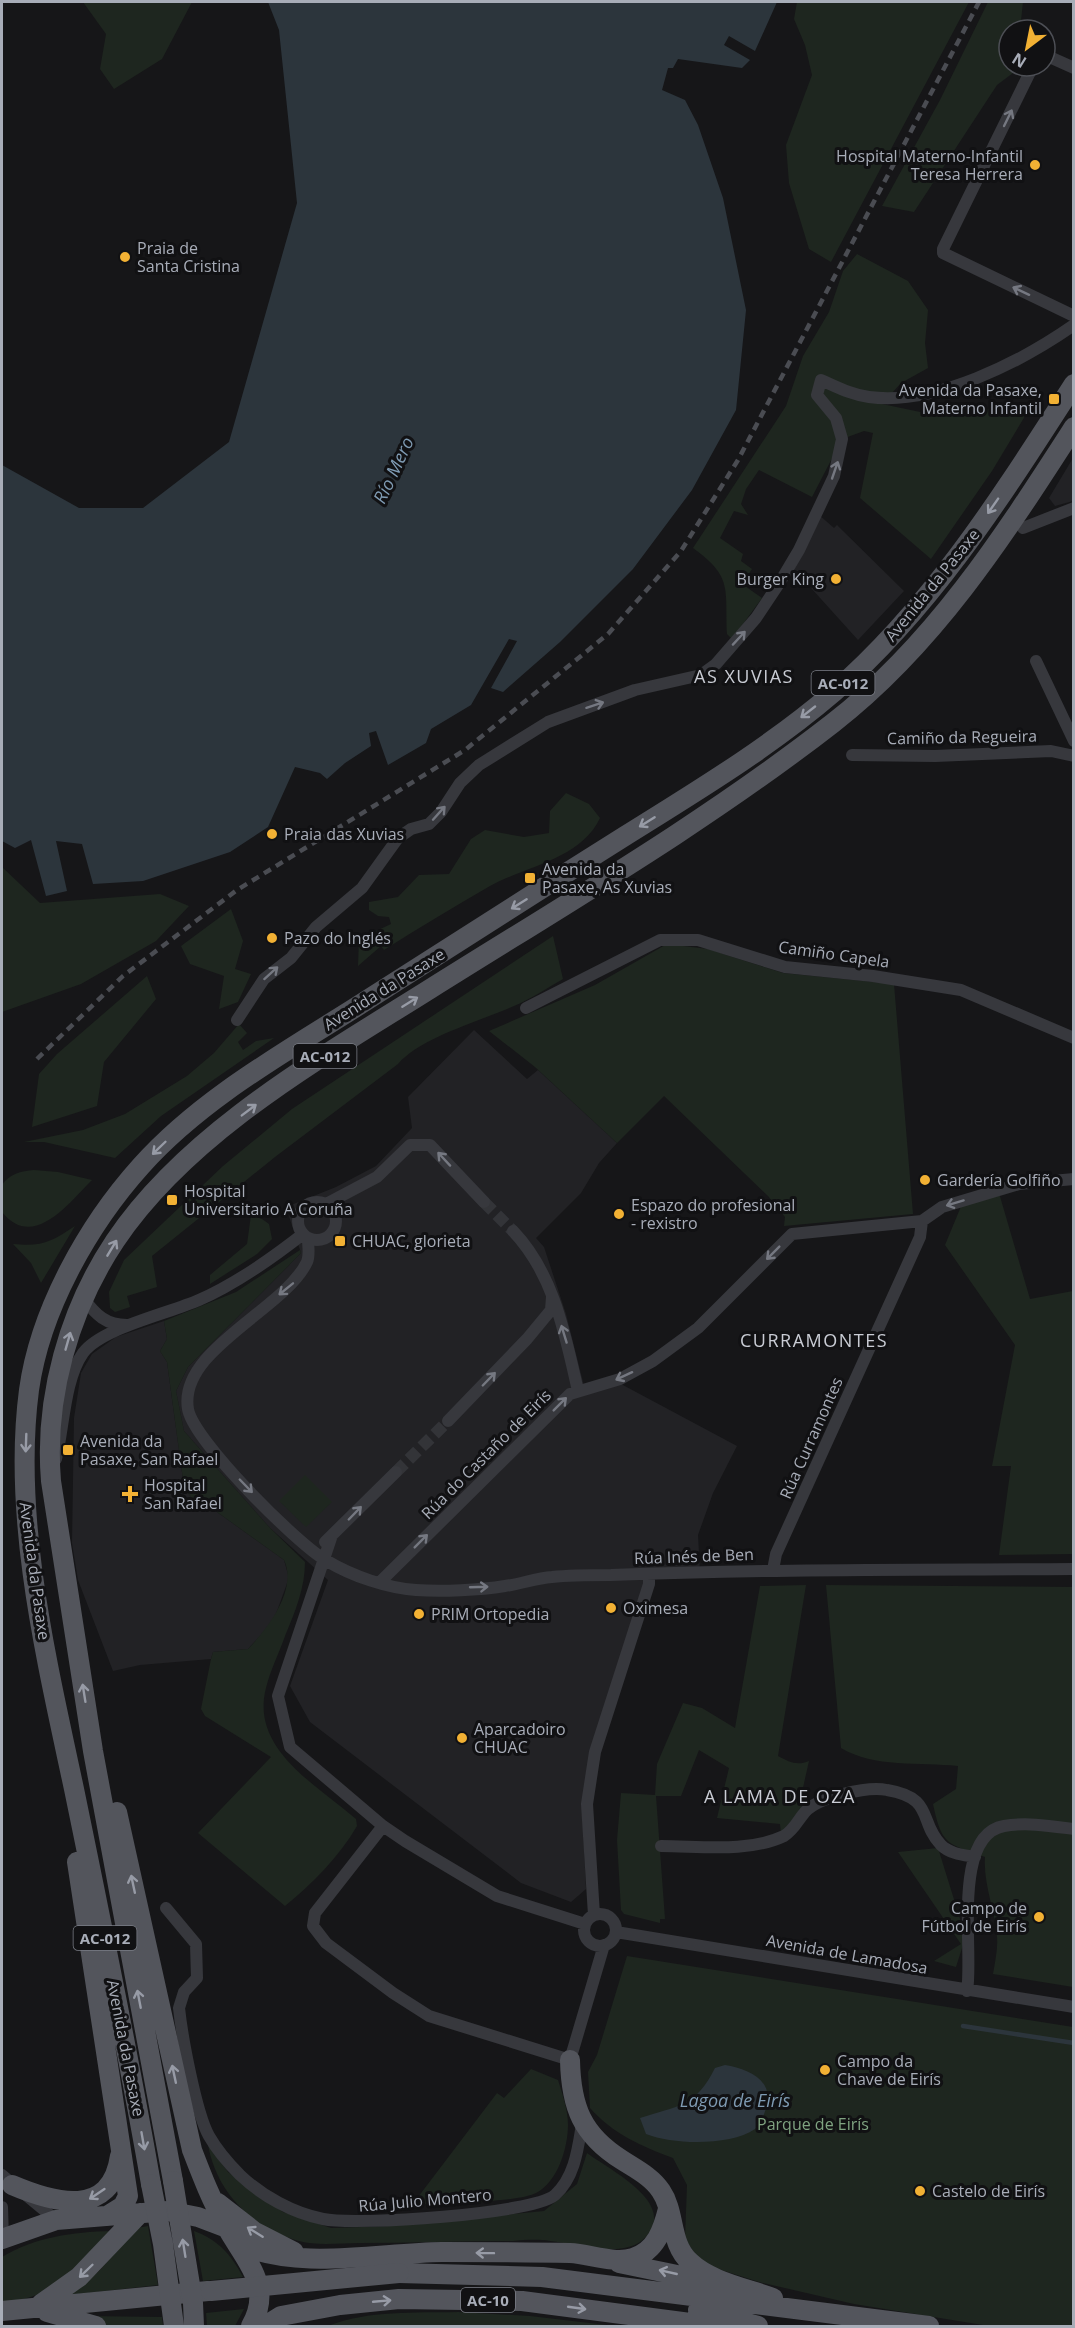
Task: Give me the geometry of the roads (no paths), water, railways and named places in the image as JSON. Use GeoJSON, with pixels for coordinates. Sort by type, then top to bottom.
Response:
{"type":"FeatureCollection","features":[{"type":"Feature","properties":{"kind":"main road","name":"Avenida da Pasaxe"},"geometry":{"type":"LineString","coordinates":[[174,2326],[165,2254],[125,2035],[54,1692],[29,1544],[24,1494],[30,1385],[40,1344],[70,1265],[115,1197],[149,1158],[202,1110],[308,1037],[760,749],[832,693],[910,617],[953,564],[1074,384]]}},
{"type":"Feature","properties":{"kind":"main road","name":"Avenida da Pasaxe"},"geometry":{"type":"LineString","coordinates":[[194,2326],[193,2303],[173,2181],[93,1751],[51,1481],[48,1448],[52,1404],[69,1335],[84,1299],[115,1241],[132,1220],[172,1175],[227,1126],[324,1056],[620,872],[740,791],[836,721],[887,676],[965,588],[1074,427]]}},
{"type":"Feature","properties":{"kind":"main road"},"geometry":{"type":"LineString","coordinates":[[740,791],[768,783],[807,756],[888,689],[965,606],[1023,528],[1074,449]]}},
{"type":"Feature","properties":{"kind":"main road"},"geometry":{"type":"LineString","coordinates":[[54,1692],[82,1899],[122,2144],[128,2196],[123,2206],[107,2216]]}},
{"type":"Feature","properties":{"kind":"main road"},"geometry":{"type":"LineString","coordinates":[[93,1751],[112,1790],[189,2139],[210,2195],[249,2259],[260,2288],[255,2323]]}},
{"type":"Feature","properties":{"kind":"main road"},"geometry":{"type":"LineString","coordinates":[[570,2060],[573,2095],[582,2124],[614,2155],[647,2176],[661,2190],[676,2242],[689,2261],[702,2272],[773,2298]]}},
{"type":"Feature","properties":{"kind":"main road"},"geometry":{"type":"LineString","coordinates":[[7,2180],[39,2197],[80,2203],[97,2197],[112,2182],[122,2144]]}},
{"type":"Feature","properties":{"kind":"main road","name":"AC-10"},"geometry":{"type":"LineString","coordinates":[[210,2195],[255,2232],[307,2258]]}},
{"type":"Feature","properties":{"kind":"main road"},"geometry":{"type":"LineString","coordinates":[[544,2254],[634,2258],[649,2250],[657,2241],[668,2209]]}},
{"type":"Feature","properties":{"kind":"main road"},"geometry":{"type":"LineString","coordinates":[[2,2238],[56,2220],[168,2211],[198,2217],[233,2236]]}},
{"type":"Feature","properties":{"kind":"main road"},"geometry":{"type":"LineString","coordinates":[[30,2308],[50,2300],[80,2277],[140,2213]]}},
{"type":"Feature","properties":{"kind":"main road","name":"AC-10"},"geometry":{"type":"LineString","coordinates":[[233,2236],[258,2253],[307,2258],[442,2252],[544,2254],[639,2266],[827,2312]]}},
{"type":"Feature","properties":{"kind":"main road","name":"AC-10"},"geometry":{"type":"LineString","coordinates":[[2,2312],[399,2273],[542,2277],[930,2326]]}},
{"type":"Feature","properties":{"kind":"main road","name":"AC-10"},"geometry":{"type":"LineString","coordinates":[[624,2289],[758,2326]]}},
{"type":"Feature","properties":{"kind":"main road","name":"AC-10"},"geometry":{"type":"LineString","coordinates":[[255,2323],[340,2305],[399,2299],[522,2301],[713,2326]]}},
{"type":"Feature","properties":{"kind":"main road"},"geometry":{"type":"LineString","coordinates":[[294,2326],[340,2305]]}},
{"type":"Feature","properties":{"kind":"main road"},"geometry":{"type":"LineString","coordinates":[[30,2308],[63,2315],[96,2326]]}},
{"type":"Feature","properties":{"kind":"street"},"geometry":{"type":"LineString","coordinates":[[1057,60],[1074,68]]}},
{"type":"Feature","properties":{"kind":"street"},"geometry":{"type":"LineString","coordinates":[[1027,78],[943,249],[943,254],[1074,316]]}},
{"type":"Feature","properties":{"kind":"street"},"geometry":{"type":"LineString","coordinates":[[237,1020],[264,979],[291,958],[316,927],[362,888],[398,838],[411,829],[429,824],[460,783],[479,765],[548,722],[635,690],[701,675],[716,664],[756,618],[780,582],[800,550],[834,476],[842,439],[836,418],[817,396],[821,380],[869,398],[952,388],[1027,354],[1074,325]]}},
{"type":"Feature","properties":{"kind":"street"},"geometry":{"type":"LineString","coordinates":[[1023,528],[1074,508]]}},
{"type":"Feature","properties":{"kind":"street"},"geometry":{"type":"LineString","coordinates":[[1036,661],[1074,741]]}},
{"type":"Feature","properties":{"kind":"street","name":"Camiño da Regueira"},"geometry":{"type":"LineString","coordinates":[[852,755],[935,756],[1051,751],[1074,756]]}},
{"type":"Feature","properties":{"kind":"street","name":"Camiño Capela"},"geometry":{"type":"LineString","coordinates":[[526,1008],[660,940],[698,940],[785,967],[873,976],[961,990],[1074,1038]]}},
{"type":"Feature","properties":{"kind":"street"},"geometry":{"type":"LineString","coordinates":[[326,1204],[377,1177],[410,1145],[430,1145],[484,1202]]}},
{"type":"Feature","properties":{"kind":"street","name":"Rúa do Castaño de Eirís"},"geometry":{"type":"LineString","coordinates":[[380,1582],[570,1394],[620,1379],[653,1361],[698,1328],[792,1234],[922,1221],[942,1207],[1019,1184],[1074,1179]]}},
{"type":"Feature","properties":{"kind":"street"},"geometry":{"type":"LineString","coordinates":[[51,1481],[60,1445],[66,1397],[83,1353],[97,1342],[128,1326],[199,1300],[306,1237],[321,1241],[332,1234],[336,1228],[335,1212],[326,1204],[312,1202],[303,1208],[298,1221],[306,1237]]}},
{"type":"Feature","properties":{"kind":"street","name":"Rúa Curramontes"},"geometry":{"type":"LineString","coordinates":[[773,1570],[776,1554],[920,1237],[922,1221]]}},
{"type":"Feature","properties":{"kind":"street"},"geometry":{"type":"LineString","coordinates":[[513,1231],[538,1262],[552,1295],[578,1391]]}},
{"type":"Feature","properties":{"kind":"street","name":"Rúa Inés de Ben"},"geometry":{"type":"LineString","coordinates":[[306,1237],[309,1259],[294,1282],[251,1318],[195,1372],[189,1386],[188,1410],[201,1434],[230,1468],[310,1550],[323,1559],[380,1582],[416,1590],[504,1587],[549,1577],[773,1570],[1074,1569]]}},
{"type":"Feature","properties":{"kind":"street"},"geometry":{"type":"LineString","coordinates":[[448,1421],[527,1339],[551,1310],[552,1295]]}},
{"type":"Feature","properties":{"kind":"street"},"geometry":{"type":"LineString","coordinates":[[84,1299],[97,1316],[113,1325],[128,1326]]}},
{"type":"Feature","properties":{"kind":"street"},"geometry":{"type":"LineString","coordinates":[[310,1550],[332,1538],[396,1472]]}},
{"type":"Feature","properties":{"kind":"street"},"geometry":{"type":"LineString","coordinates":[[332,1538],[278,1696],[290,1747],[383,1826],[497,1896],[585,1924]]}},
{"type":"Feature","properties":{"kind":"street"},"geometry":{"type":"LineString","coordinates":[[594,1915],[587,1804],[595,1752],[650,1584],[649,1574]]}},
{"type":"Feature","properties":{"kind":"street"},"geometry":{"type":"LineString","coordinates":[[661,1846],[728,1847],[773,1839],[785,1835],[806,1810],[832,1798],[870,1788],[886,1789],[914,1799],[926,1813],[941,1845],[955,1853],[975,1857]]}},
{"type":"Feature","properties":{"kind":"street"},"geometry":{"type":"LineString","coordinates":[[967,1991],[970,1974],[968,1907],[975,1857],[986,1834],[1002,1826],[1039,1824],[1074,1829]]}},
{"type":"Feature","properties":{"kind":"street"},"geometry":{"type":"LineString","coordinates":[[383,1826],[315,1914],[313,1926],[318,1935],[393,1994],[429,2016],[570,2060],[604,1945]]}},
{"type":"Feature","properties":{"kind":"street","name":"Rúa Julio Montero"},"geometry":{"type":"LineString","coordinates":[[166,1908],[196,1944],[197,1978],[184,1992],[179,2008],[208,2134],[239,2173],[271,2198],[302,2213],[323,2219],[349,2222],[432,2217],[530,2205],[548,2200],[563,2187],[575,2159],[582,2124]]}},
{"type":"Feature","properties":{"kind":"street"},"geometry":{"type":"LineString","coordinates":[[602,1914],[611,1918],[616,1932],[611,1941],[604,1945],[597,1945],[588,1940],[585,1924],[594,1915],[602,1914]]}},
{"type":"Feature","properties":{"kind":"street","name":"Avenida de Lamadosa"},"geometry":{"type":"LineString","coordinates":[[616,1932],[1074,2007]]}},
{"type":"Feature","properties":{"kind":"street"},"geometry":{"type":"LineString","coordinates":[[7,2180],[56,2220]]}},
{"type":"Feature","properties":{"kind":"street"},"geometry":{"type":"LineString","coordinates":[[2,2208],[2,2238]]}},
{"type":"Feature","properties":{"kind":"water","name":"Río Mero"},"geometry":{"type":"Polygon","coordinates":[[[268,2],[777,2],[755,51],[729,36],[724,45],[750,60],[742,68],[678,59],[673,68],[668,68],[662,90],[685,100],[698,125],[723,198],[746,310],[736,410],[692,490],[633,569],[560,642],[503,692],[491,688],[517,641],[509,639],[471,705],[431,729],[426,743],[388,765],[376,731],[369,733],[371,746],[345,763],[327,779],[320,773],[295,767],[268,827],[230,852],[143,881],[93,884],[82,844],[56,841],[67,891],[46,896],[31,840],[15,848],[2,841],[2,465],[79,508],[143,508],[229,442],[297,203],[279,30],[268,2]]]}},
{"type":"Feature","properties":{"kind":"water","name":"Lagoa de Eirís"},"geometry":{"type":"Polygon","coordinates":[[[725,2065],[750,2073],[763,2083],[767,2090],[765,2111],[761,2122],[755,2129],[744,2135],[702,2142],[671,2140],[646,2134],[640,2118],[675,2107],[693,2098],[708,2081],[715,2068],[725,2065]]]}},
{"type":"Feature","properties":{"kind":"waterway"},"geometry":{"type":"LineString","coordinates":[[963,2026],[1074,2043]]}},
{"type":"Feature","properties":{"kind":"tunnel"},"geometry":{"type":"LineString","coordinates":[[484,1202],[513,1231]]}},
{"type":"Feature","properties":{"kind":"tunnel"},"geometry":{"type":"LineString","coordinates":[[396,1472],[448,1421]]}},
{"type":"Feature","properties":{"kind":"railway"},"geometry":{"type":"LineString","coordinates":[[37,1059],[123,976],[237,890],[465,750],[608,634],[681,551],[738,460],[979,2]]}},
{"type":"Feature","properties":{"kind":"place","name":"Hospital Materno-Infantil Teresa Herrera"},"geometry":{"type":"Point","coordinates":[1035,165]}},
{"type":"Feature","properties":{"kind":"place","name":"Praia de Santa Cristina"},"geometry":{"type":"Point","coordinates":[125,257]}},
{"type":"Feature","properties":{"kind":"place","name":"Avenida da Pasaxe, Materno Infantil"},"geometry":{"type":"Point","coordinates":[1054,399]}},
{"type":"Feature","properties":{"kind":"place","name":"Burger King"},"geometry":{"type":"Point","coordinates":[836,579]}},
{"type":"Feature","properties":{"kind":"place","name":"Praia das Xuvias"},"geometry":{"type":"Point","coordinates":[272,834]}},
{"type":"Feature","properties":{"kind":"place","name":"Avenida da Pasaxe, As Xuvias"},"geometry":{"type":"Point","coordinates":[530,878]}},
{"type":"Feature","properties":{"kind":"place","name":"Pazo do Inglés"},"geometry":{"type":"Point","coordinates":[272,938]}},
{"type":"Feature","properties":{"kind":"place","name":"Gardería Golfiño"},"geometry":{"type":"Point","coordinates":[925,1180]}},
{"type":"Feature","properties":{"kind":"place","name":"Hospital Universitario A Coruña"},"geometry":{"type":"Point","coordinates":[172,1200]}},
{"type":"Feature","properties":{"kind":"place","name":"Espazo do profesional - rexistro"},"geometry":{"type":"Point","coordinates":[619,1214]}},
{"type":"Feature","properties":{"kind":"place","name":"CHUAC, glorieta"},"geometry":{"type":"Point","coordinates":[340,1241]}},
{"type":"Feature","properties":{"kind":"place","name":"Avenida da Pasaxe, San Rafael"},"geometry":{"type":"Point","coordinates":[68,1450]}},
{"type":"Feature","properties":{"kind":"place","name":"Hospital San Rafael"},"geometry":{"type":"Point","coordinates":[130,1494]}},
{"type":"Feature","properties":{"kind":"place","name":"Oximesa"},"geometry":{"type":"Point","coordinates":[611,1608]}},
{"type":"Feature","properties":{"kind":"place","name":"PRIM Ortopedia"},"geometry":{"type":"Point","coordinates":[419,1614]}},
{"type":"Feature","properties":{"kind":"place","name":"Aparcadoiro CHUAC"},"geometry":{"type":"Point","coordinates":[462,1738]}},
{"type":"Feature","properties":{"kind":"place","name":"Campo de Fútbol de Eirís"},"geometry":{"type":"Point","coordinates":[1039,1917]}},
{"type":"Feature","properties":{"kind":"place","name":"Campo da Chave de Eirís"},"geometry":{"type":"Point","coordinates":[825,2070]}},
{"type":"Feature","properties":{"kind":"place","name":"Castelo de Eirís"},"geometry":{"type":"Point","coordinates":[920,2191]}},
{"type":"Feature","properties":{"kind":"district","name":"AS XUVIAS"},"geometry":{"type":"Point","coordinates":[744,676]}},
{"type":"Feature","properties":{"kind":"district","name":"CURRAMONTES"},"geometry":{"type":"Point","coordinates":[814,1340]}},
{"type":"Feature","properties":{"kind":"district","name":"A LAMA DE OZA"},"geometry":{"type":"Point","coordinates":[780,1796]}},
{"type":"Feature","properties":{"kind":"park label","name":"Parque de Eirís"},"geometry":{"type":"Point","coordinates":[813,2124]}}]}
